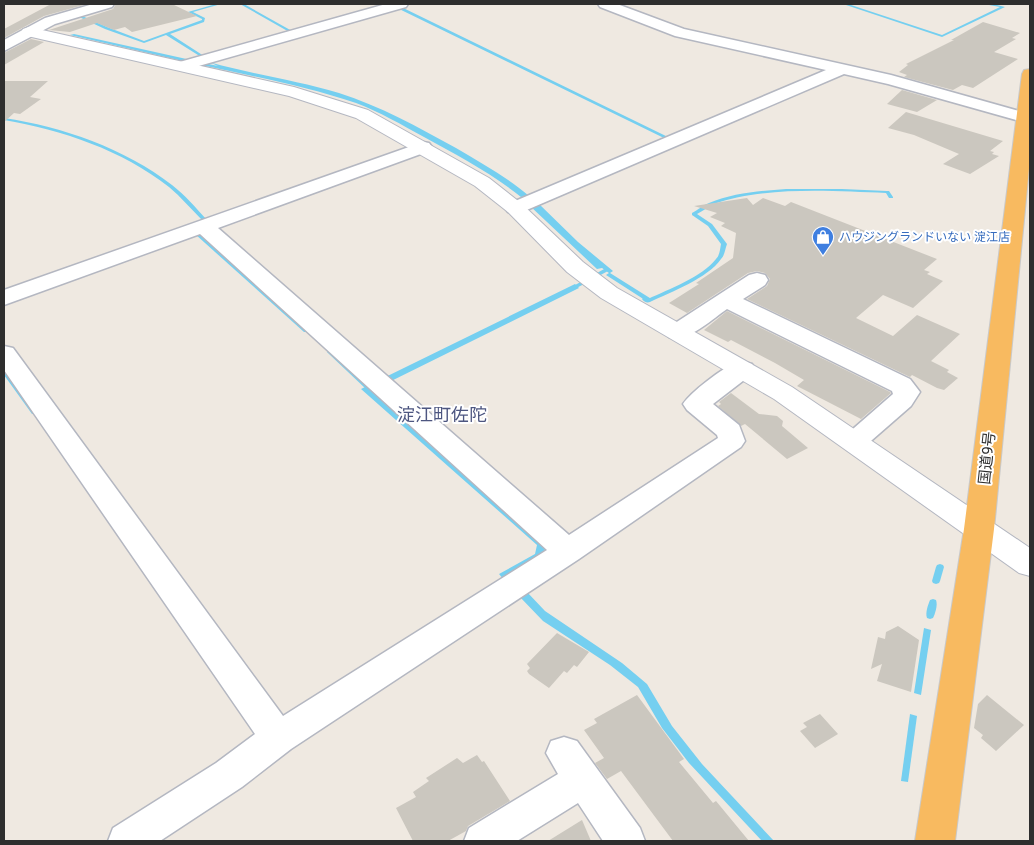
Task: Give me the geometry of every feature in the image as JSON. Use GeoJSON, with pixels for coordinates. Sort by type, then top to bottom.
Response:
{"type":"FeatureCollection","features":[{"type":"Feature","properties":{"kind":"highway","name":"国道9号"},"geometry":{"type":"LineString","coordinates":[[935,841],[979,529],[1028,118],[1030,74]]}},
{"type":"Feature","properties":{"kind":"street"},"geometry":{"type":"LineString","coordinates":[[54,4],[75,12]]}},
{"type":"Feature","properties":{"kind":"street"},"geometry":{"type":"LineString","coordinates":[[4,46],[32,30],[75,12],[106,4]]}},
{"type":"Feature","properties":{"kind":"street"},"geometry":{"type":"LineString","coordinates":[[182,66],[402,4]]}},
{"type":"Feature","properties":{"kind":"street"},"geometry":{"type":"LineString","coordinates":[[605,4],[680,33],[843,69],[1028,118]]}},
{"type":"Feature","properties":{"kind":"street"},"geometry":{"type":"LineString","coordinates":[[11,25],[332,103],[362,114],[482,182],[515,208],[581,272],[609,293],[783,393],[856,441],[1030,564]]}},
{"type":"Feature","properties":{"kind":"street"},"geometry":{"type":"LineString","coordinates":[[515,208],[843,69]]}},
{"type":"Feature","properties":{"kind":"street"},"geometry":{"type":"LineString","coordinates":[[4,298],[422,147]]}},
{"type":"Feature","properties":{"kind":"street"},"geometry":{"type":"LineString","coordinates":[[203,226],[568,551]]}},
{"type":"Feature","properties":{"kind":"street"},"geometry":{"type":"LineString","coordinates":[[677,332],[757,280]]}},
{"type":"Feature","properties":{"kind":"street"},"geometry":{"type":"LineString","coordinates":[[726,300],[901,385],[907,392],[902,400],[856,441]]}},
{"type":"Feature","properties":{"kind":"street"},"geometry":{"type":"LineString","coordinates":[[4,353],[278,738]]}},
{"type":"Feature","properties":{"kind":"street"},"geometry":{"type":"LineString","coordinates":[[127,841],[229,775],[278,738],[568,551],[732,441],[730,431],[696,404],[721,384],[743,370]]}},
{"type":"Feature","properties":{"kind":"street"},"geometry":{"type":"LineString","coordinates":[[482,841],[573,767],[626,841]]}},
{"type":"Feature","properties":{"kind":"water"},"geometry":{"type":"Polygon","coordinates":[[[74,34],[191,60],[187,62],[70,35],[74,34]]]}},
{"type":"Feature","properties":{"kind":"water"},"geometry":{"type":"Polygon","coordinates":[[[209,62],[323,88],[369,104],[456,148],[503,176],[529,196],[521,197],[498,180],[461,158],[391,119],[356,103],[298,86],[201,65],[204,63],[218,66],[209,62]]]}},
{"type":"Feature","properties":{"kind":"water"},"geometry":{"type":"Polygon","coordinates":[[[538,203],[578,242],[613,271],[610,273],[653,300],[648,302],[606,275],[609,273],[602,268],[597,269],[530,206],[538,203]]]}},
{"type":"Feature","properties":{"kind":"water"},"geometry":{"type":"Polygon","coordinates":[[[575,284],[579,288],[373,390],[374,393],[547,543],[542,558],[504,580],[499,574],[535,554],[537,545],[361,389],[575,284]]]}},
{"type":"Feature","properties":{"kind":"water"},"geometry":{"type":"Polygon","coordinates":[[[527,592],[545,611],[622,663],[647,684],[672,726],[702,764],[774,841],[762,841],[689,763],[662,728],[638,687],[610,665],[543,621],[519,596],[527,592]]]}},
{"type":"Feature","properties":{"kind":"water"},"geometry":{"type":"Polygon","coordinates":[[[924,628],[931,630],[921,695],[914,693],[924,628]]]}},
{"type":"Feature","properties":{"kind":"water"},"geometry":{"type":"Polygon","coordinates":[[[910,714],[917,716],[908,782],[901,781],[910,714]]]}},
{"type":"Feature","properties":{"kind":"building"},"geometry":{"type":"Polygon","coordinates":[[[51,4],[87,4],[44,16],[4,38],[4,29],[51,4]]]}},
{"type":"Feature","properties":{"kind":"building"},"geometry":{"type":"Polygon","coordinates":[[[116,4],[172,4],[197,16],[132,32],[125,27],[114,30],[97,23],[70,32],[49,30],[113,9],[116,4]]]}},
{"type":"Feature","properties":{"kind":"building"},"geometry":{"type":"Polygon","coordinates":[[[983,22],[1020,33],[1012,38],[1016,39],[994,52],[1018,59],[973,88],[962,85],[953,90],[904,77],[907,75],[899,72],[908,65],[906,64],[954,40],[951,40],[983,22]]]}},
{"type":"Feature","properties":{"kind":"building"},"geometry":{"type":"Polygon","coordinates":[[[31,39],[44,42],[4,65],[4,53],[31,39]]]}},
{"type":"Feature","properties":{"kind":"building"},"geometry":{"type":"Polygon","coordinates":[[[4,81],[48,81],[30,97],[41,99],[20,114],[14,113],[4,122],[4,81]]]}},
{"type":"Feature","properties":{"kind":"building"},"geometry":{"type":"Polygon","coordinates":[[[902,90],[937,100],[917,112],[887,104],[902,90]]]}},
{"type":"Feature","properties":{"kind":"building"},"geometry":{"type":"Polygon","coordinates":[[[906,112],[1003,141],[990,151],[994,152],[992,154],[999,156],[970,174],[943,164],[959,154],[914,135],[888,128],[906,112]]]}},
{"type":"Feature","properties":{"kind":"building"},"geometry":{"type":"Polygon","coordinates":[[[747,198],[753,205],[763,198],[785,206],[791,202],[937,259],[924,270],[930,272],[927,274],[943,281],[913,308],[883,295],[856,318],[893,336],[917,315],[960,334],[931,361],[949,370],[947,372],[958,378],[944,390],[937,388],[747,299],[767,286],[770,279],[765,273],[757,271],[748,273],[687,313],[669,303],[699,284],[696,283],[733,258],[736,233],[721,226],[725,223],[710,217],[717,213],[694,206],[747,198]]]}},
{"type":"Feature","properties":{"kind":"building"},"geometry":{"type":"Polygon","coordinates":[[[727,311],[891,393],[861,419],[797,386],[804,380],[775,363],[731,340],[728,342],[704,330],[727,311]]]}},
{"type":"Feature","properties":{"kind":"building"},"geometry":{"type":"Polygon","coordinates":[[[731,393],[759,414],[777,416],[783,421],[782,426],[808,448],[787,459],[745,424],[741,426],[718,406],[721,404],[719,402],[731,393]]]}},
{"type":"Feature","properties":{"kind":"building"},"geometry":{"type":"Polygon","coordinates":[[[898,626],[919,640],[911,692],[877,681],[882,664],[871,669],[878,637],[885,639],[886,632],[898,626]]]}},
{"type":"Feature","properties":{"kind":"building"},"geometry":{"type":"Polygon","coordinates":[[[557,633],[589,652],[577,667],[574,665],[567,673],[564,671],[549,688],[529,674],[527,671],[530,668],[527,664],[557,633]]]}},
{"type":"Feature","properties":{"kind":"building"},"geometry":{"type":"Polygon","coordinates":[[[637,695],[684,759],[679,762],[713,803],[716,801],[749,841],[673,841],[621,771],[607,779],[595,763],[604,758],[584,730],[597,723],[594,719],[637,695]]]}},
{"type":"Feature","properties":{"kind":"building"},"geometry":{"type":"Polygon","coordinates":[[[987,695],[1024,725],[996,751],[981,738],[983,735],[974,728],[978,704],[987,695]]]}},
{"type":"Feature","properties":{"kind":"building"},"geometry":{"type":"Polygon","coordinates":[[[820,714],[838,734],[815,748],[800,731],[807,727],[803,723],[820,714]]]}},
{"type":"Feature","properties":{"kind":"building"},"geometry":{"type":"Polygon","coordinates":[[[477,755],[482,762],[484,761],[510,801],[468,826],[466,831],[448,841],[413,841],[396,808],[416,797],[413,792],[429,781],[426,778],[457,758],[463,763],[477,755]]]}},
{"type":"Feature","properties":{"kind":"building"},"geometry":{"type":"Polygon","coordinates":[[[582,820],[591,841],[548,841],[582,820]]]}},
{"type":"Feature","properties":{"kind":"waterway"},"geometry":{"type":"LineString","coordinates":[[79,16],[144,42],[203,21],[204,19],[190,12],[219,4]]}},
{"type":"Feature","properties":{"kind":"waterway"},"geometry":{"type":"LineString","coordinates":[[242,4],[292,32],[298,30]]}},
{"type":"Feature","properties":{"kind":"waterway"},"geometry":{"type":"LineString","coordinates":[[845,4],[942,36],[1003,7],[990,4]]}},
{"type":"Feature","properties":{"kind":"waterway"},"geometry":{"type":"LineString","coordinates":[[394,5],[668,138],[663,140]]}},
{"type":"Feature","properties":{"kind":"waterway"},"geometry":{"type":"LineString","coordinates":[[167,34],[206,59]]}},
{"type":"Feature","properties":{"kind":"waterway"},"geometry":{"type":"LineString","coordinates":[[4,119],[26,122],[69,134],[131,161],[169,185],[178,193],[205,220],[199,223]]}},
{"type":"Feature","properties":{"kind":"waterway"},"geometry":{"type":"LineString","coordinates":[[645,299],[648,301],[686,283],[705,272],[719,259],[724,244],[710,225],[694,214],[710,204],[732,197],[786,191],[842,190],[887,192],[891,197]]}},
{"type":"Feature","properties":{"kind":"waterway"},"geometry":{"type":"LineString","coordinates":[[197,233],[306,331]]}},
{"type":"Feature","properties":{"kind":"waterway"},"geometry":{"type":"LineString","coordinates":[[569,290],[606,270]]}},
{"type":"Feature","properties":{"kind":"waterway"},"geometry":{"type":"LineString","coordinates":[[330,352],[368,388]]}},
{"type":"Feature","properties":{"kind":"waterway"},"geometry":{"type":"LineString","coordinates":[[4,371],[34,413]]}},
{"type":"Feature","properties":{"kind":"waterway"},"geometry":{"type":"LineString","coordinates":[[936,581],[940,567]]}},
{"type":"Feature","properties":{"kind":"waterway"},"geometry":{"type":"LineString","coordinates":[[930,616],[933,602]]}},
{"type":"Feature","properties":{"kind":"place","name":"ハウジングランドいない 淀江店"},"geometry":{"type":"Point","coordinates":[823,256]}},
{"type":"Feature","properties":{"kind":"district","name":"淀江町佐陀"},"geometry":{"type":"Point","coordinates":[442,414]}}]}
